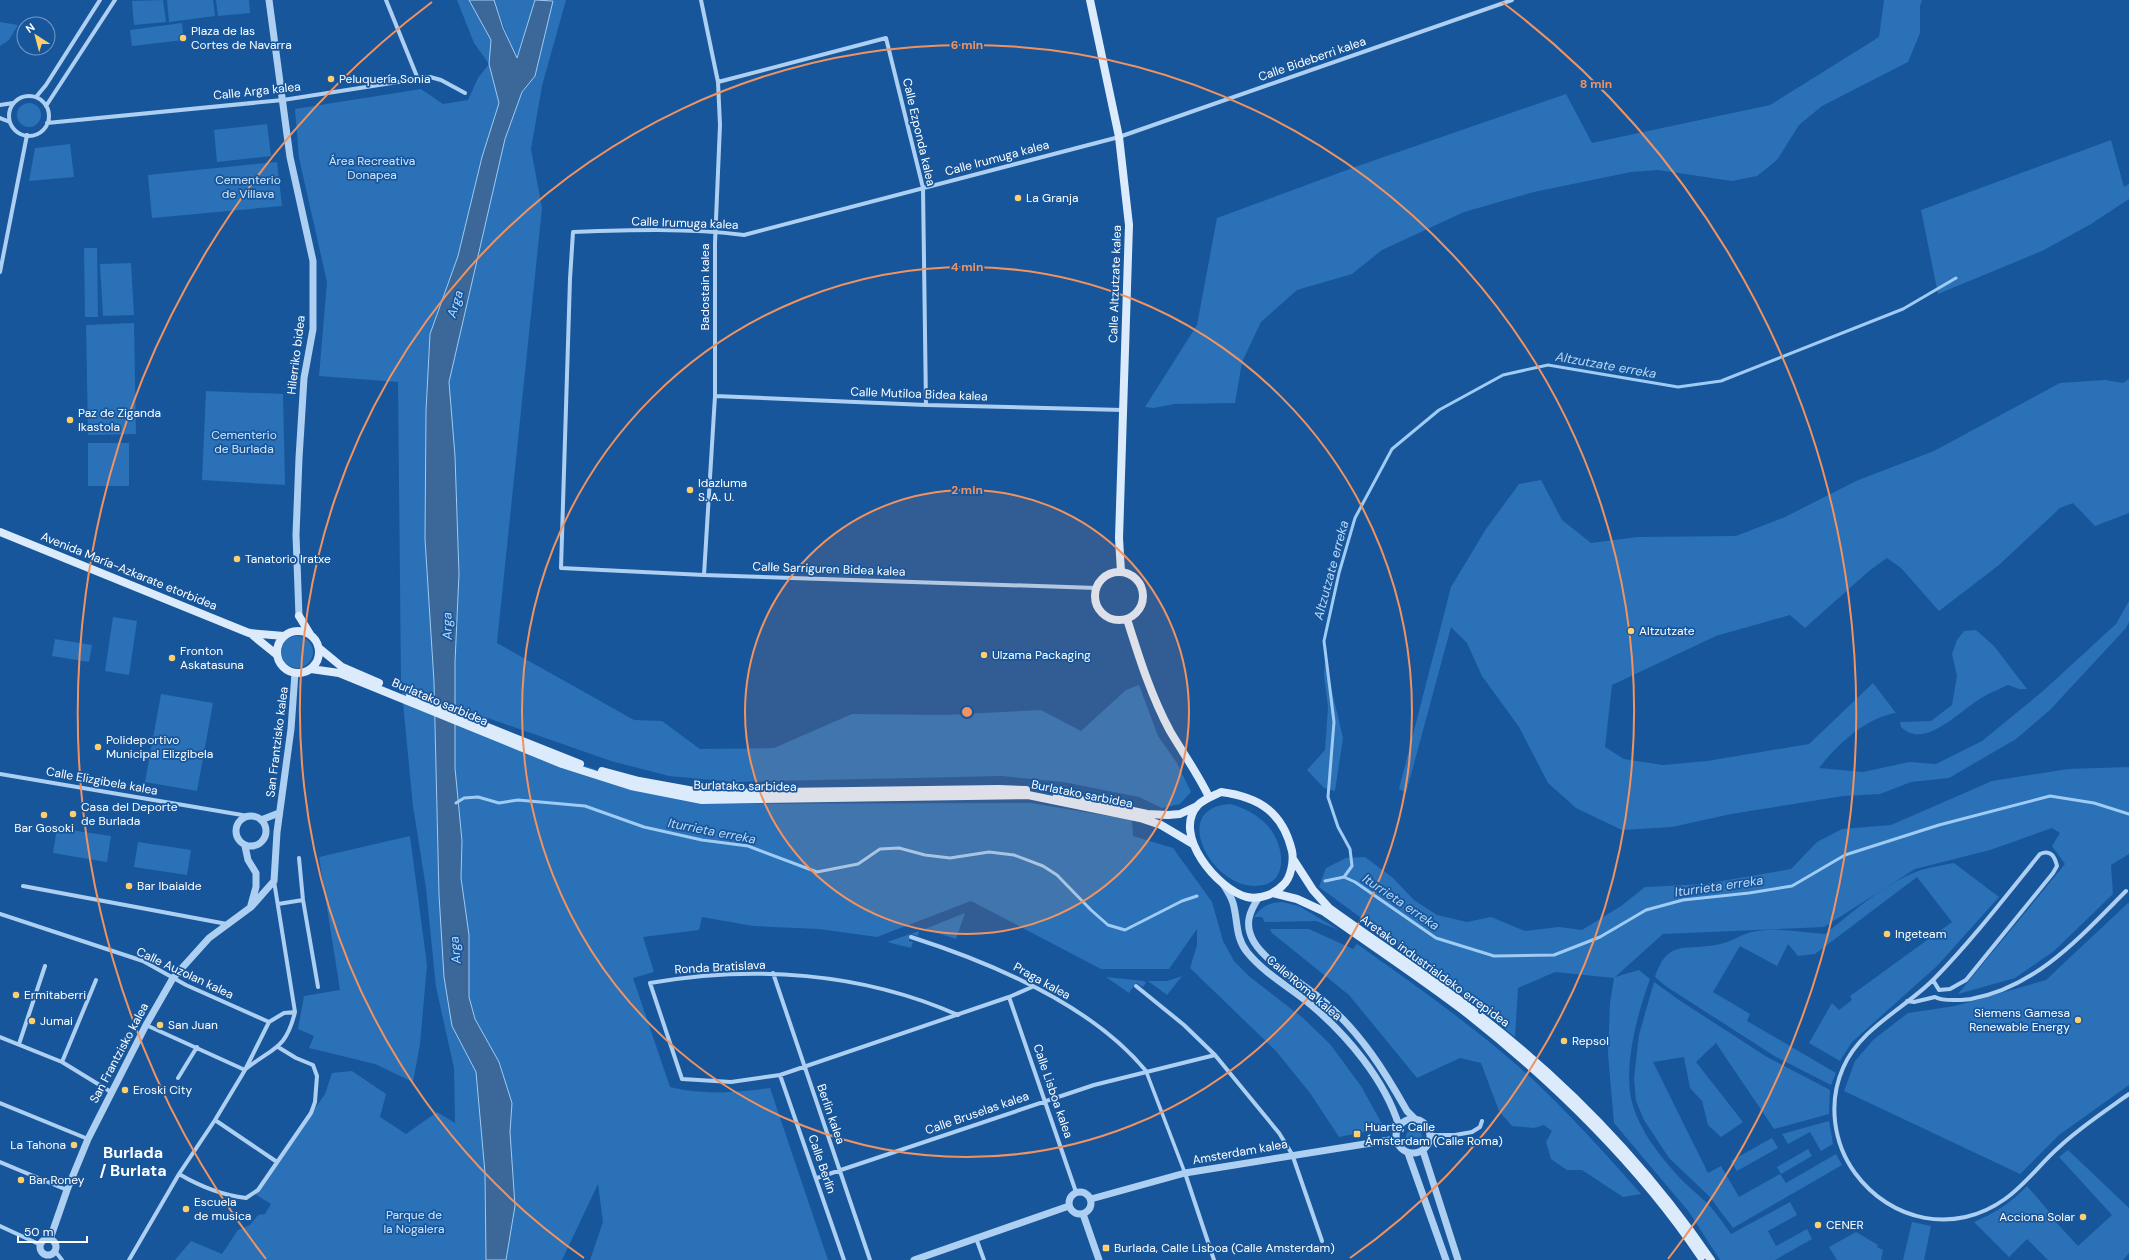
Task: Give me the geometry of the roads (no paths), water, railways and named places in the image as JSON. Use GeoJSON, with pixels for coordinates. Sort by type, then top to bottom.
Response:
{"type":"FeatureCollection","features":[{"type":"Feature","properties":{"kind":"main road","name":"Calle Altzutzate kalea"},"geometry":{"type":"LineString","coordinates":[[1090,0],[1119,137],[1129,225],[1119,538],[1121,572]]}},
{"type":"Feature","properties":{"kind":"main road","name":"Avenida María-Azkarate etorbidea"},"geometry":{"type":"LineString","coordinates":[[0,532],[249,633]]}},
{"type":"Feature","properties":{"kind":"main road"},"geometry":{"type":"LineString","coordinates":[[1121,572],[1136,578],[1143,593],[1140,609],[1127,619],[1111,619],[1099,610],[1096,603],[1096,588],[1106,576],[1121,572]]}},
{"type":"Feature","properties":{"kind":"main road","name":"Hilerriko bidea"},"geometry":{"type":"LineString","coordinates":[[299,616],[310,634]]}},
{"type":"Feature","properties":{"kind":"main road"},"geometry":{"type":"LineString","coordinates":[[277,655],[279,643],[299,616]]}},
{"type":"Feature","properties":{"kind":"main road"},"geometry":{"type":"LineString","coordinates":[[1127,619],[1146,678],[1170,731],[1199,776],[1209,797]]}},
{"type":"Feature","properties":{"kind":"main road"},"geometry":{"type":"LineString","coordinates":[[302,631],[310,634],[319,648],[319,657],[311,669],[306,672],[295,673],[283,667],[277,655],[249,633],[286,634],[302,631]]}},
{"type":"Feature","properties":{"kind":"main road","name":"Burlatako sarbidea"},"geometry":{"type":"LineString","coordinates":[[319,648],[342,667],[390,691]]}},
{"type":"Feature","properties":{"kind":"main road","name":"Burlatako sarbidea"},"geometry":{"type":"LineString","coordinates":[[311,669],[339,673],[390,691],[495,734],[562,764],[631,786],[702,800],[1028,795],[1140,818],[1161,825],[1193,844]]}},
{"type":"Feature","properties":{"kind":"main road","name":"Burlatako sarbidea"},"geometry":{"type":"LineString","coordinates":[[495,734],[602,771],[639,781],[705,793],[999,789],[1037,792],[1089,800],[1146,814],[1180,814],[1197,806]]}},
{"type":"Feature","properties":{"kind":"main road"},"geometry":{"type":"LineString","coordinates":[[1221,792],[1237,794],[1254,800],[1272,812],[1284,826],[1293,859],[1284,884],[1273,893],[1259,897],[1247,897],[1222,882],[1201,859],[1193,844],[1190,831],[1190,818],[1197,806],[1209,797],[1221,792]]}},
{"type":"Feature","properties":{"kind":"main road","name":"Aretako industrialdeko errepidea"},"geometry":{"type":"LineString","coordinates":[[1293,859],[1313,890],[1329,908],[1471,1009],[1520,1050],[1581,1105],[1662,1194],[1710,1260]]}},
{"type":"Feature","properties":{"kind":"main road","name":"Aretako industrialdeko errepidea"},"geometry":{"type":"LineString","coordinates":[[1273,893],[1297,899],[1322,911],[1467,1014],[1528,1064],[1605,1138],[1657,1199],[1704,1260]]}},
{"type":"Feature","properties":{"kind":"street"},"geometry":{"type":"LineString","coordinates":[[36,97],[46,85],[100,0]]}},
{"type":"Feature","properties":{"kind":"street"},"geometry":{"type":"LineString","coordinates":[[46,106],[115,0]]}},
{"type":"Feature","properties":{"kind":"street","name":"Hilerriko bidea"},"geometry":{"type":"LineString","coordinates":[[269,0],[290,157],[313,261],[313,329],[304,378],[299,458],[296,535],[299,616]]}},
{"type":"Feature","properties":{"kind":"street"},"geometry":{"type":"LineString","coordinates":[[386,0],[418,78]]}},
{"type":"Feature","properties":{"kind":"street","name":"Badostain kalea"},"geometry":{"type":"LineString","coordinates":[[701,0],[718,82],[720,125],[716,231],[715,396],[704,575]]}},
{"type":"Feature","properties":{"kind":"street","name":"Calle Bideberri kalea"},"geometry":{"type":"LineString","coordinates":[[1119,137],[1512,0]]}},
{"type":"Feature","properties":{"kind":"street","name":"Calle Ezponda kalea"},"geometry":{"type":"LineString","coordinates":[[718,82],[886,38],[923,188],[926,405]]}},
{"type":"Feature","properties":{"kind":"street","name":"Calle Arga kalea"},"geometry":{"type":"LineString","coordinates":[[47,123],[283,100],[430,77],[441,80],[465,93]]}},
{"type":"Feature","properties":{"kind":"street"},"geometry":{"type":"LineString","coordinates":[[0,105],[13,103],[24,97],[36,97],[46,106],[48,112],[47,123],[39,132],[27,136],[17,131],[10,122],[9,116],[13,103]]}},
{"type":"Feature","properties":{"kind":"street"},"geometry":{"type":"LineString","coordinates":[[0,118],[10,122]]}},
{"type":"Feature","properties":{"kind":"street"},"geometry":{"type":"LineString","coordinates":[[0,272],[27,136]]}},
{"type":"Feature","properties":{"kind":"street","name":"Calle Irumuga kalea"},"geometry":{"type":"LineString","coordinates":[[560,568],[569,287],[573,232],[635,230],[716,231],[744,235],[1119,137]]}},
{"type":"Feature","properties":{"kind":"street","name":"Calle Mutiloa Bidea kalea"},"geometry":{"type":"LineString","coordinates":[[715,396],[926,405],[1123,410]]}},
{"type":"Feature","properties":{"kind":"street","name":"Calle Sarriguren Bidea kalea"},"geometry":{"type":"LineString","coordinates":[[560,568],[704,575],[1096,588]]}},
{"type":"Feature","properties":{"kind":"street","name":"San Frantzisko kalea"},"geometry":{"type":"LineString","coordinates":[[50,1239],[67,1190],[88,1139],[146,1025],[173,978],[209,938],[251,907],[274,881],[279,813],[295,697],[295,673]]}},
{"type":"Feature","properties":{"kind":"street","name":"Calle Elizgibela kalea"},"geometry":{"type":"LineString","coordinates":[[0,774],[248,816]]}},
{"type":"Feature","properties":{"kind":"street","name":"San Frantzisko kalea"},"geometry":{"type":"LineString","coordinates":[[261,820],[279,813]]}},
{"type":"Feature","properties":{"kind":"street"},"geometry":{"type":"LineString","coordinates":[[245,846],[253,847],[260,844],[264,840],[266,831],[265,824],[255,816],[248,816],[238,823],[235,831],[237,838],[245,846],[248,860],[256,873],[256,887],[251,907]]}},
{"type":"Feature","properties":{"kind":"street"},"geometry":{"type":"LineString","coordinates":[[266,831],[277,832]]}},
{"type":"Feature","properties":{"kind":"street"},"geometry":{"type":"LineString","coordinates":[[1939,990],[1950,989],[1966,980],[2053,873],[2057,866],[2055,858],[2050,853],[2044,852],[2040,854],[1968,942],[1933,980],[1907,1001],[1856,1047],[1843,1067],[1835,1090],[1834,1117],[1836,1133],[1849,1165],[1868,1190],[1885,1202],[1905,1213],[1918,1218],[1944,1220],[1974,1216],[1996,1205],[2016,1191],[2059,1146],[2129,1094]]}},
{"type":"Feature","properties":{"kind":"street"},"geometry":{"type":"LineString","coordinates":[[299,858],[318,987]]}},
{"type":"Feature","properties":{"kind":"street"},"geometry":{"type":"LineString","coordinates":[[245,1070],[278,1047],[291,1030],[295,1012],[274,881]]}},
{"type":"Feature","properties":{"kind":"street","name":"Calle Roma kalea"},"geometry":{"type":"LineString","coordinates":[[1222,882],[1233,904],[1238,936],[1246,950],[1255,961],[1315,1009],[1349,1043],[1378,1084],[1393,1109],[1399,1126]]}},
{"type":"Feature","properties":{"kind":"street"},"geometry":{"type":"LineString","coordinates":[[23,886],[227,924]]}},
{"type":"Feature","properties":{"kind":"street"},"geometry":{"type":"LineString","coordinates":[[1907,1001],[1914,1002],[1935,997],[1939,999],[1956,1000],[1980,997],[2013,986],[2049,965],[2075,942],[2126,891]]}},
{"type":"Feature","properties":{"kind":"street","name":"Calle Roma kalea"},"geometry":{"type":"LineString","coordinates":[[1259,897],[1248,917],[1248,928],[1254,943],[1274,962],[1326,1003],[1349,1024],[1367,1046],[1408,1111],[1415,1119]]}},
{"type":"Feature","properties":{"kind":"street"},"geometry":{"type":"LineString","coordinates":[[278,904],[304,900]]}},
{"type":"Feature","properties":{"kind":"street","name":"Calle Auzolan kalea"},"geometry":{"type":"LineString","coordinates":[[0,914],[143,961],[186,985],[269,1022]]}},
{"type":"Feature","properties":{"kind":"street","name":"Praga kalea"},"geometry":{"type":"LineString","coordinates":[[911,937],[973,958],[1059,1001],[1102,1030],[1132,1054],[1146,1071]]}},
{"type":"Feature","properties":{"kind":"street"},"geometry":{"type":"LineString","coordinates":[[19,1044],[46,966]]}},
{"type":"Feature","properties":{"kind":"street","name":"Ronda Bratislava"},"geometry":{"type":"LineString","coordinates":[[958,1015],[913,997],[869,985],[820,978],[773,974],[711,975],[650,983],[682,1079],[730,1082],[780,1075],[804,1068],[958,1015],[1009,997],[1032,987]]}},
{"type":"Feature","properties":{"kind":"street","name":"Berlin kalea"},"geometry":{"type":"LineString","coordinates":[[773,974],[870,1260]]}},
{"type":"Feature","properties":{"kind":"street"},"geometry":{"type":"LineString","coordinates":[[62,1062],[96,980]]}},
{"type":"Feature","properties":{"kind":"street"},"geometry":{"type":"LineString","coordinates":[[1933,980],[1939,990]]}},
{"type":"Feature","properties":{"kind":"street"},"geometry":{"type":"LineString","coordinates":[[1136,986],[1184,1026],[1215,1055],[1260,1109],[1292,1154],[1322,1241]]}},
{"type":"Feature","properties":{"kind":"street"},"geometry":{"type":"LineString","coordinates":[[1935,997],[1939,990]]}},
{"type":"Feature","properties":{"kind":"street","name":"Calle Lisboa kalea"},"geometry":{"type":"LineString","coordinates":[[1009,997],[1076,1192]]}},
{"type":"Feature","properties":{"kind":"street"},"geometry":{"type":"LineString","coordinates":[[129,1260],[179,1174],[215,1120],[245,1070],[269,1022],[284,1013],[295,1012]]}},
{"type":"Feature","properties":{"kind":"street"},"geometry":{"type":"LineString","coordinates":[[146,1025],[245,1070]]}},
{"type":"Feature","properties":{"kind":"street"},"geometry":{"type":"LineString","coordinates":[[0,1037],[62,1062],[111,1092]]}},
{"type":"Feature","properties":{"kind":"street"},"geometry":{"type":"LineString","coordinates":[[178,1078],[197,1047]]}},
{"type":"Feature","properties":{"kind":"street"},"geometry":{"type":"LineString","coordinates":[[179,1174],[224,1195],[246,1198],[258,1190],[311,1113],[316,1093],[316,1070],[313,1065],[296,1058],[278,1047]]}},
{"type":"Feature","properties":{"kind":"street","name":"Calle Bruselas kalea"},"geometry":{"type":"LineString","coordinates":[[817,1178],[1045,1100],[1146,1071],[1215,1055]]}},
{"type":"Feature","properties":{"kind":"street"},"geometry":{"type":"LineString","coordinates":[[1146,1071],[1185,1173],[1214,1260]]}},
{"type":"Feature","properties":{"kind":"street","name":"Calle Berlín"},"geometry":{"type":"LineString","coordinates":[[780,1075],[817,1178],[844,1260]]}},
{"type":"Feature","properties":{"kind":"street"},"geometry":{"type":"LineString","coordinates":[[0,1103],[88,1139]]}},
{"type":"Feature","properties":{"kind":"street"},"geometry":{"type":"LineString","coordinates":[[1415,1119],[1423,1121],[1428,1127],[1431,1135],[1428,1146],[1416,1154],[1408,1153],[1402,1150],[1396,1139],[1399,1126],[1406,1120],[1415,1119]]}},
{"type":"Feature","properties":{"kind":"street"},"geometry":{"type":"LineString","coordinates":[[215,1120],[277,1162]]}},
{"type":"Feature","properties":{"kind":"street"},"geometry":{"type":"LineString","coordinates":[[1431,1135],[1472,1132],[1480,1127],[1482,1121]]}},
{"type":"Feature","properties":{"kind":"street","name":"Amsterdam kalea"},"geometry":{"type":"LineString","coordinates":[[1091,1198],[1185,1173],[1292,1154],[1396,1139]]}},
{"type":"Feature","properties":{"kind":"street"},"geometry":{"type":"LineString","coordinates":[[1423,1150],[1458,1260]]}},
{"type":"Feature","properties":{"kind":"street"},"geometry":{"type":"LineString","coordinates":[[1408,1153],[1446,1260]]}},
{"type":"Feature","properties":{"kind":"street"},"geometry":{"type":"LineString","coordinates":[[0,1162],[67,1190]]}},
{"type":"Feature","properties":{"kind":"street"},"geometry":{"type":"LineString","coordinates":[[1076,1192],[1085,1192],[1091,1198],[1090,1208],[1083,1214],[1074,1213],[1069,1206],[1070,1197],[1076,1192]]}},
{"type":"Feature","properties":{"kind":"street"},"geometry":{"type":"LineString","coordinates":[[914,1260],[1069,1206]]}},
{"type":"Feature","properties":{"kind":"street"},"geometry":{"type":"LineString","coordinates":[[1083,1214],[1099,1260]]}},
{"type":"Feature","properties":{"kind":"street"},"geometry":{"type":"LineString","coordinates":[[0,1226],[41,1245],[45,1257],[55,1252]]}},
{"type":"Feature","properties":{"kind":"street"},"geometry":{"type":"LineString","coordinates":[[976,1238],[984,1260]]}},
{"type":"Feature","properties":{"kind":"street"},"geometry":{"type":"LineString","coordinates":[[41,1245],[46,1239],[50,1239],[56,1244],[55,1252],[62,1260]]}},
{"type":"Feature","properties":{"kind":"water","name":"Arga"},"geometry":{"type":"Polygon","coordinates":[[[469,0],[494,0],[503,28],[517,58],[535,0],[553,1],[535,76],[522,92],[505,139],[449,382],[455,456],[459,574],[455,662],[455,768],[462,841],[461,878],[469,935],[469,997],[475,1019],[499,1062],[512,1103],[510,1132],[515,1206],[506,1260],[486,1260],[485,1173],[476,1072],[452,1026],[444,977],[439,895],[434,682],[425,539],[426,411],[430,334],[458,256],[482,157],[499,103],[489,64],[491,40],[469,0]]]}},
{"type":"Feature","properties":{"kind":"waterway","name":"Altzutzate erreka"},"geometry":{"type":"LineString","coordinates":[[1344,877],[1352,866],[1350,849],[1338,827],[1328,797],[1334,722],[1324,641],[1339,573],[1355,518],[1392,449],[1439,410],[1503,375],[1548,365],[1678,387],[1721,381],[1903,309],[1956,278]]}},
{"type":"Feature","properties":{"kind":"waterway","name":"Iturrieta erreka"},"geometry":{"type":"LineString","coordinates":[[1325,881],[1344,877],[1355,882],[1436,938],[1494,956],[1554,955],[1600,937],[1646,910],[1683,900],[1749,893],[1792,886],[1845,855],[1939,825],[2050,796],[2094,803],[2129,814]]}},
{"type":"Feature","properties":{"kind":"waterway","name":"Iturrieta erreka"},"geometry":{"type":"LineString","coordinates":[[456,803],[464,798],[478,797],[499,803],[518,800],[585,806],[644,827],[702,840],[748,846],[817,872],[858,864],[880,849],[899,848],[925,855],[950,858],[989,852],[1014,855],[1043,866],[1057,875],[1108,925],[1125,930],[1182,901],[1197,896]]}},
{"type":"Feature","properties":{"kind":"place","name":"Plaza de las Cortes de Navarra"},"geometry":{"type":"Point","coordinates":[183,38]}},
{"type":"Feature","properties":{"kind":"place","name":"Peluquería Sonia"},"geometry":{"type":"Point","coordinates":[331,79]}},
{"type":"Feature","properties":{"kind":"place","name":"La Granja"},"geometry":{"type":"Point","coordinates":[1018,198]}},
{"type":"Feature","properties":{"kind":"place","name":"Paz de Ziganda Ikastola"},"geometry":{"type":"Point","coordinates":[70,420]}},
{"type":"Feature","properties":{"kind":"place","name":"Idazluma S. A. U."},"geometry":{"type":"Point","coordinates":[690,490]}},
{"type":"Feature","properties":{"kind":"place","name":"Tanatorio Iratxe"},"geometry":{"type":"Point","coordinates":[237,559]}},
{"type":"Feature","properties":{"kind":"place","name":"Altzutzate"},"geometry":{"type":"Point","coordinates":[1631,631]}},
{"type":"Feature","properties":{"kind":"place","name":"Ulzama Packaging"},"geometry":{"type":"Point","coordinates":[984,655]}},
{"type":"Feature","properties":{"kind":"place","name":"Fronton Askatasuna"},"geometry":{"type":"Point","coordinates":[172,658]}},
{"type":"Feature","properties":{"kind":"place","name":"Polideportivo Municipal Elizgibela"},"geometry":{"type":"Point","coordinates":[98,747]}},
{"type":"Feature","properties":{"kind":"place","name":"Casa del Deporte de Burlada"},"geometry":{"type":"Point","coordinates":[73,814]}},
{"type":"Feature","properties":{"kind":"place","name":"Bar Gosoki"},"geometry":{"type":"Point","coordinates":[44,815]}},
{"type":"Feature","properties":{"kind":"place","name":"Bar Ibaialde"},"geometry":{"type":"Point","coordinates":[129,886]}},
{"type":"Feature","properties":{"kind":"place","name":"Ingeteam"},"geometry":{"type":"Point","coordinates":[1887,934]}},
{"type":"Feature","properties":{"kind":"place","name":"Ermitaberri"},"geometry":{"type":"Point","coordinates":[16,995]}},
{"type":"Feature","properties":{"kind":"place","name":"Siemens Gamesa Renewable Energy"},"geometry":{"type":"Point","coordinates":[2078,1020]}},
{"type":"Feature","properties":{"kind":"place","name":"Jumai"},"geometry":{"type":"Point","coordinates":[32,1021]}},
{"type":"Feature","properties":{"kind":"place","name":"San Juan"},"geometry":{"type":"Point","coordinates":[160,1025]}},
{"type":"Feature","properties":{"kind":"place","name":"Repsol"},"geometry":{"type":"Point","coordinates":[1564,1041]}},
{"type":"Feature","properties":{"kind":"place","name":"Eroski City"},"geometry":{"type":"Point","coordinates":[125,1090]}},
{"type":"Feature","properties":{"kind":"place","name":"Huarte, Calle Ámsterdam (Calle Roma)"},"geometry":{"type":"Point","coordinates":[1357,1134]}},
{"type":"Feature","properties":{"kind":"place","name":"La Tahona"},"geometry":{"type":"Point","coordinates":[74,1145]}},
{"type":"Feature","properties":{"kind":"place","name":"Bar Roney"},"geometry":{"type":"Point","coordinates":[21,1180]}},
{"type":"Feature","properties":{"kind":"place","name":"Escuela de musica"},"geometry":{"type":"Point","coordinates":[186,1209]}},
{"type":"Feature","properties":{"kind":"place","name":"Acciona Solar"},"geometry":{"type":"Point","coordinates":[2083,1217]}},
{"type":"Feature","properties":{"kind":"place","name":"CENER"},"geometry":{"type":"Point","coordinates":[1818,1225]}},
{"type":"Feature","properties":{"kind":"place","name":"Burlada, Calle Lisboa (Calle Amsterdam)"},"geometry":{"type":"Point","coordinates":[1106,1248]}},
{"type":"Feature","properties":{"kind":"district","name":"Burlada / Burlata"},"geometry":{"type":"Point","coordinates":[133,1161]}},
{"type":"Feature","properties":{"kind":"park label","name":"Área Recreativa Donapea"},"geometry":{"type":"Point","coordinates":[372,168]}},
{"type":"Feature","properties":{"kind":"park label","name":"Cementerio de Villava"},"geometry":{"type":"Point","coordinates":[248,187]}},
{"type":"Feature","properties":{"kind":"park label","name":"Cementerio de Burlada"},"geometry":{"type":"Point","coordinates":[244,442]}},
{"type":"Feature","properties":{"kind":"park label","name":"Parque de la Nogalera"},"geometry":{"type":"Point","coordinates":[414,1222]}}]}
